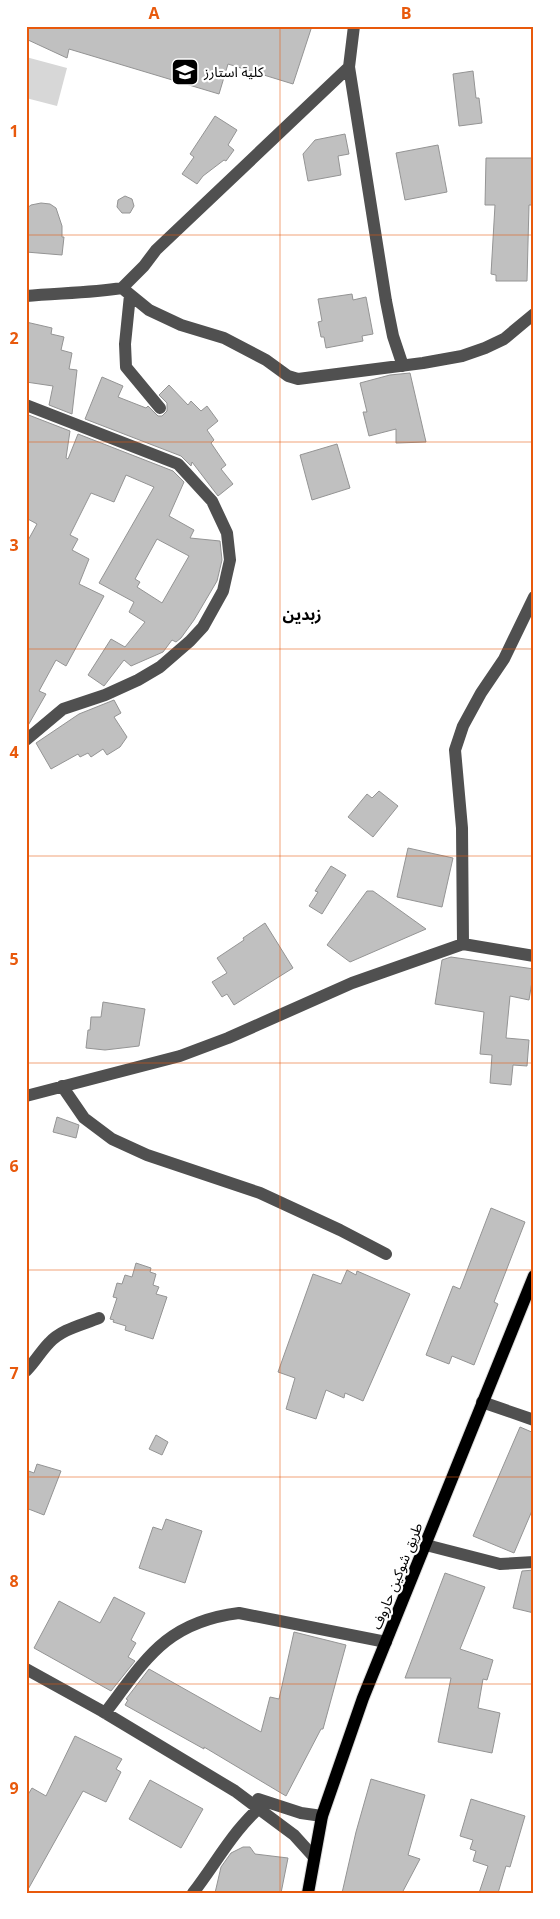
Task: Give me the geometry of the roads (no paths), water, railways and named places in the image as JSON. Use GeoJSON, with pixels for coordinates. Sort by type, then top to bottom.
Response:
{"type":"FeatureCollection","features":[{"type":"Feature","properties":{"kind":"main road","name":"طريق شوكين حاروف"},"geometry":{"type":"LineString","coordinates":[[308,1893],[313,1856],[322,1816],[363,1698],[534,1276]]}},
{"type":"Feature","properties":{"kind":"street"},"geometry":{"type":"LineString","coordinates":[[354,26],[349,67],[389,317],[403,366]]}},
{"type":"Feature","properties":{"kind":"street"},"geometry":{"type":"LineString","coordinates":[[160,408],[126,367],[126,291],[156,250],[349,67]]}},
{"type":"Feature","properties":{"kind":"street"},"geometry":{"type":"LineString","coordinates":[[26,296],[64,292],[126,291],[149,310],[181,324],[224,338],[266,360],[294,379],[305,380],[462,356],[504,339],[534,314]]}},
{"type":"Feature","properties":{"kind":"street"},"geometry":{"type":"LineString","coordinates":[[26,405],[178,464],[212,501],[227,533],[230,560],[223,591],[204,626],[190,641],[160,666],[138,680],[105,695],[63,709],[26,740]]}},
{"type":"Feature","properties":{"kind":"street"},"geometry":{"type":"LineString","coordinates":[[463,944],[462,828],[455,750],[463,726],[481,693],[504,659],[534,597]]}},
{"type":"Feature","properties":{"kind":"street"},"geometry":{"type":"LineString","coordinates":[[26,1096],[180,1056],[228,1038],[352,983],[463,944],[534,956]]}},
{"type":"Feature","properties":{"kind":"street"},"geometry":{"type":"LineString","coordinates":[[62,1086],[84,1118],[112,1139],[148,1155],[260,1194],[340,1230],[386,1254]]}},
{"type":"Feature","properties":{"kind":"street"},"geometry":{"type":"LineString","coordinates":[[26,1371],[49,1342],[66,1330],[99,1318]]}},
{"type":"Feature","properties":{"kind":"street"},"geometry":{"type":"LineString","coordinates":[[482,1402],[534,1420]]}},
{"type":"Feature","properties":{"kind":"street"},"geometry":{"type":"LineString","coordinates":[[426,1545],[500,1564],[534,1562]]}},
{"type":"Feature","properties":{"kind":"street"},"geometry":{"type":"LineString","coordinates":[[105,1713],[151,1653],[178,1631],[223,1614],[238,1612],[386,1642]]}},
{"type":"Feature","properties":{"kind":"street"},"geometry":{"type":"LineString","coordinates":[[26,1669],[261,1805],[294,1835],[313,1856]]}},
{"type":"Feature","properties":{"kind":"street"},"geometry":{"type":"LineString","coordinates":[[261,1805],[322,1816]]}},
{"type":"Feature","properties":{"kind":"street"},"geometry":{"type":"LineString","coordinates":[[193,1893],[228,1842],[261,1805]]}},
{"type":"Feature","properties":{"kind":"place","name":"كلية استارز"},"geometry":{"type":"Point","coordinates":[185,72]}},
{"type":"Feature","properties":{"kind":"district","name":"زبدين"},"geometry":{"type":"Point","coordinates":[302,614]}}]}
